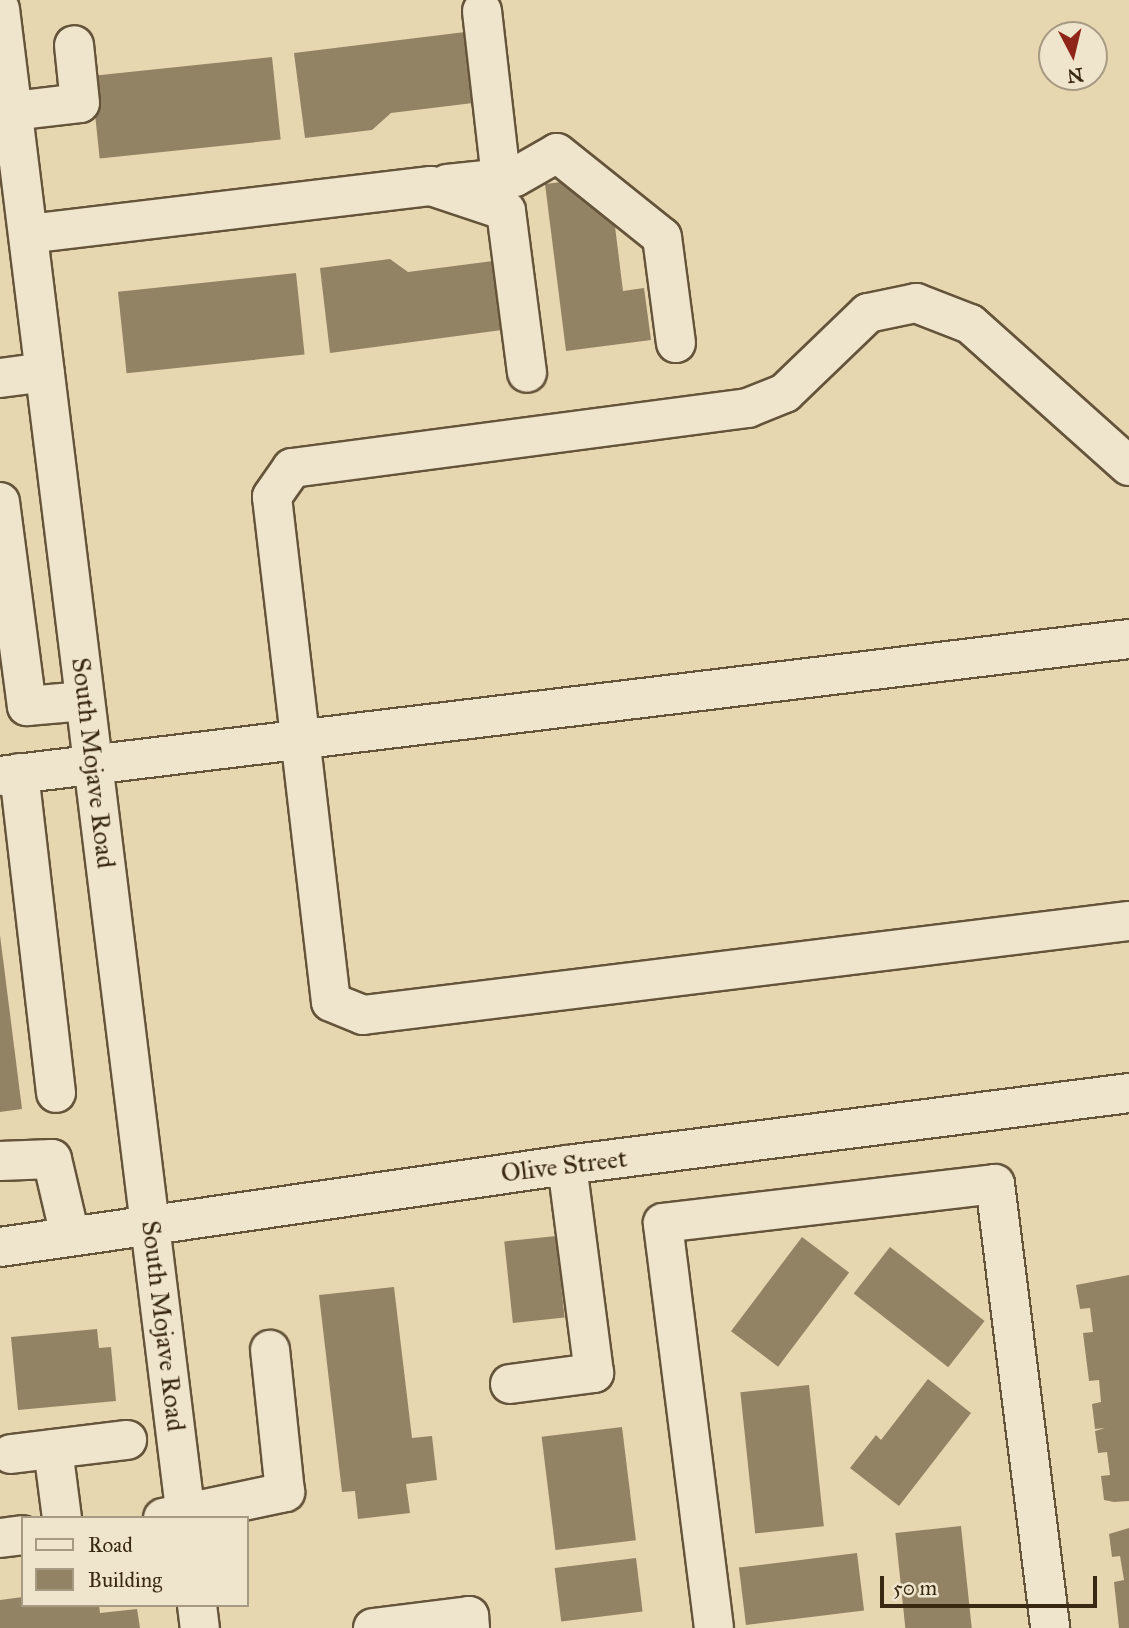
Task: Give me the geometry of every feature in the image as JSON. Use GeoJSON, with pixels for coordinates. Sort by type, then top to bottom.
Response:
{"type":"FeatureCollection","features":[{"type":"Feature","properties":{"kind":"street","name":"South Mojave Road"},"geometry":{"type":"LineString","coordinates":[[0,9],[150,1224],[178,1516]]}},
{"type":"Feature","properties":{"kind":"street"},"geometry":{"type":"LineString","coordinates":[[482,10],[500,179]]}},
{"type":"Feature","properties":{"kind":"street"},"geometry":{"type":"LineString","coordinates":[[13,111],[80,103],[74,46]]}},
{"type":"Feature","properties":{"kind":"street"},"geometry":{"type":"LineString","coordinates":[[28,234],[515,177],[557,153],[662,237],[676,343]]}},
{"type":"Feature","properties":{"kind":"street"},"geometry":{"type":"LineString","coordinates":[[431,186],[506,211],[527,373]]}},
{"type":"Feature","properties":{"kind":"street"},"geometry":{"type":"LineString","coordinates":[[1129,466],[970,324],[916,303],[867,313],[785,393],[748,408],[292,468],[272,497],[331,1002],[363,1015],[1129,921]]}},
{"type":"Feature","properties":{"kind":"street"},"geometry":{"type":"LineString","coordinates":[[0,378],[45,373]]}},
{"type":"Feature","properties":{"kind":"street"},"geometry":{"type":"LineString","coordinates":[[0,502],[27,706],[85,701]]}},
{"type":"Feature","properties":{"kind":"street"},"geometry":{"type":"LineString","coordinates":[[56,1093],[10,775],[1129,639]]}},
{"type":"Feature","properties":{"kind":"street","name":"Olive Street"},"geometry":{"type":"LineString","coordinates":[[0,1247],[567,1164],[1129,1093]]}},
{"type":"Feature","properties":{"kind":"street"},"geometry":{"type":"LineString","coordinates":[[0,1161],[52,1159],[69,1236]]}},
{"type":"Feature","properties":{"kind":"street"},"geometry":{"type":"LineString","coordinates":[[509,1384],[594,1373],[567,1164]]}},
{"type":"Feature","properties":{"kind":"street"},"geometry":{"type":"LineString","coordinates":[[714,1628],[663,1223],[995,1184],[1050,1628]]}},
{"type":"Feature","properties":{"kind":"street"},"geometry":{"type":"LineString","coordinates":[[182,1516],[285,1492],[270,1350]]}},
{"type":"Feature","properties":{"kind":"street"},"geometry":{"type":"LineString","coordinates":[[11,1454],[127,1440]]}},
{"type":"Feature","properties":{"kind":"street"},"geometry":{"type":"LineString","coordinates":[[54,1448],[62,1516]]}},
{"type":"Feature","properties":{"kind":"street"},"geometry":{"type":"LineString","coordinates":[[0,1538],[21,1535]]}},
{"type":"Feature","properties":{"kind":"street"},"geometry":{"type":"LineString","coordinates":[[197,1607],[200,1628]]}},
{"type":"Feature","properties":{"kind":"street"},"geometry":{"type":"LineString","coordinates":[[373,1628],[469,1616],[470,1628]]}},
{"type":"Feature","properties":{"kind":"building"},"geometry":{"type":"Polygon","coordinates":[[[465,32],[473,103],[391,113],[372,130],[305,138],[294,53],[465,32]]]}},
{"type":"Feature","properties":{"kind":"building"},"geometry":{"type":"Polygon","coordinates":[[[272,57],[281,140],[100,159],[91,76],[272,57]]]}},
{"type":"Feature","properties":{"kind":"building"},"geometry":{"type":"Polygon","coordinates":[[[585,179],[612,202],[623,291],[644,288],[651,340],[566,351],[545,184],[585,179]]]}},
{"type":"Feature","properties":{"kind":"building"},"geometry":{"type":"Polygon","coordinates":[[[390,259],[408,272],[493,261],[502,330],[330,353],[320,268],[390,259]]]}},
{"type":"Feature","properties":{"kind":"building"},"geometry":{"type":"Polygon","coordinates":[[[296,273],[305,355],[127,373],[118,292],[296,273]]]}},
{"type":"Feature","properties":{"kind":"building"},"geometry":{"type":"Polygon","coordinates":[[[0,935],[22,1109],[0,1112],[0,935]]]}},
{"type":"Feature","properties":{"kind":"building"},"geometry":{"type":"Polygon","coordinates":[[[556,1236],[565,1318],[513,1323],[504,1241],[556,1236]]]}},
{"type":"Feature","properties":{"kind":"building"},"geometry":{"type":"Polygon","coordinates":[[[802,1237],[849,1273],[778,1367],[731,1331],[802,1237]]]}},
{"type":"Feature","properties":{"kind":"building"},"geometry":{"type":"Polygon","coordinates":[[[890,1247],[985,1321],[948,1367],[854,1293],[890,1247]]]}},
{"type":"Feature","properties":{"kind":"building"},"geometry":{"type":"Polygon","coordinates":[[[1129,1275],[1129,1501],[1114,1502],[1104,1500],[1101,1476],[1110,1475],[1107,1452],[1098,1453],[1095,1431],[1105,1428],[1095,1429],[1092,1404],[1101,1402],[1099,1380],[1089,1381],[1083,1333],[1093,1332],[1090,1308],[1080,1309],[1076,1285],[1129,1275]]]}},
{"type":"Feature","properties":{"kind":"building"},"geometry":{"type":"Polygon","coordinates":[[[394,1287],[412,1438],[432,1436],[437,1480],[406,1484],[410,1513],[358,1519],[355,1491],[342,1492],[319,1295],[394,1287]]]}},
{"type":"Feature","properties":{"kind":"building"},"geometry":{"type":"Polygon","coordinates":[[[97,1329],[99,1348],[111,1347],[116,1401],[18,1410],[11,1337],[97,1329]]]}},
{"type":"Feature","properties":{"kind":"building"},"geometry":{"type":"Polygon","coordinates":[[[928,1379],[971,1413],[899,1506],[850,1468],[876,1435],[881,1440],[928,1379]]]}},
{"type":"Feature","properties":{"kind":"building"},"geometry":{"type":"Polygon","coordinates":[[[809,1385],[824,1526],[755,1533],[740,1392],[809,1385]]]}},
{"type":"Feature","properties":{"kind":"building"},"geometry":{"type":"Polygon","coordinates":[[[622,1427],[636,1540],[555,1550],[542,1437],[622,1427]]]}},
{"type":"Feature","properties":{"kind":"building"},"geometry":{"type":"Polygon","coordinates":[[[961,1526],[972,1628],[905,1628],[895,1533],[961,1526]]]}},
{"type":"Feature","properties":{"kind":"building"},"geometry":{"type":"Polygon","coordinates":[[[1129,1528],[1129,1628],[1119,1628],[1114,1582],[1124,1580],[1120,1556],[1112,1557],[1109,1534],[1129,1528]]]}},
{"type":"Feature","properties":{"kind":"building"},"geometry":{"type":"Polygon","coordinates":[[[857,1553],[864,1611],[746,1625],[739,1568],[857,1553]]]}},
{"type":"Feature","properties":{"kind":"building"},"geometry":{"type":"Polygon","coordinates":[[[636,1558],[643,1612],[561,1622],[555,1568],[636,1558]]]}},
{"type":"Feature","properties":{"kind":"building"},"geometry":{"type":"Polygon","coordinates":[[[21,1597],[21,1607],[99,1607],[100,1613],[137,1609],[140,1628],[0,1628],[0,1600],[21,1597]]]}}]}
